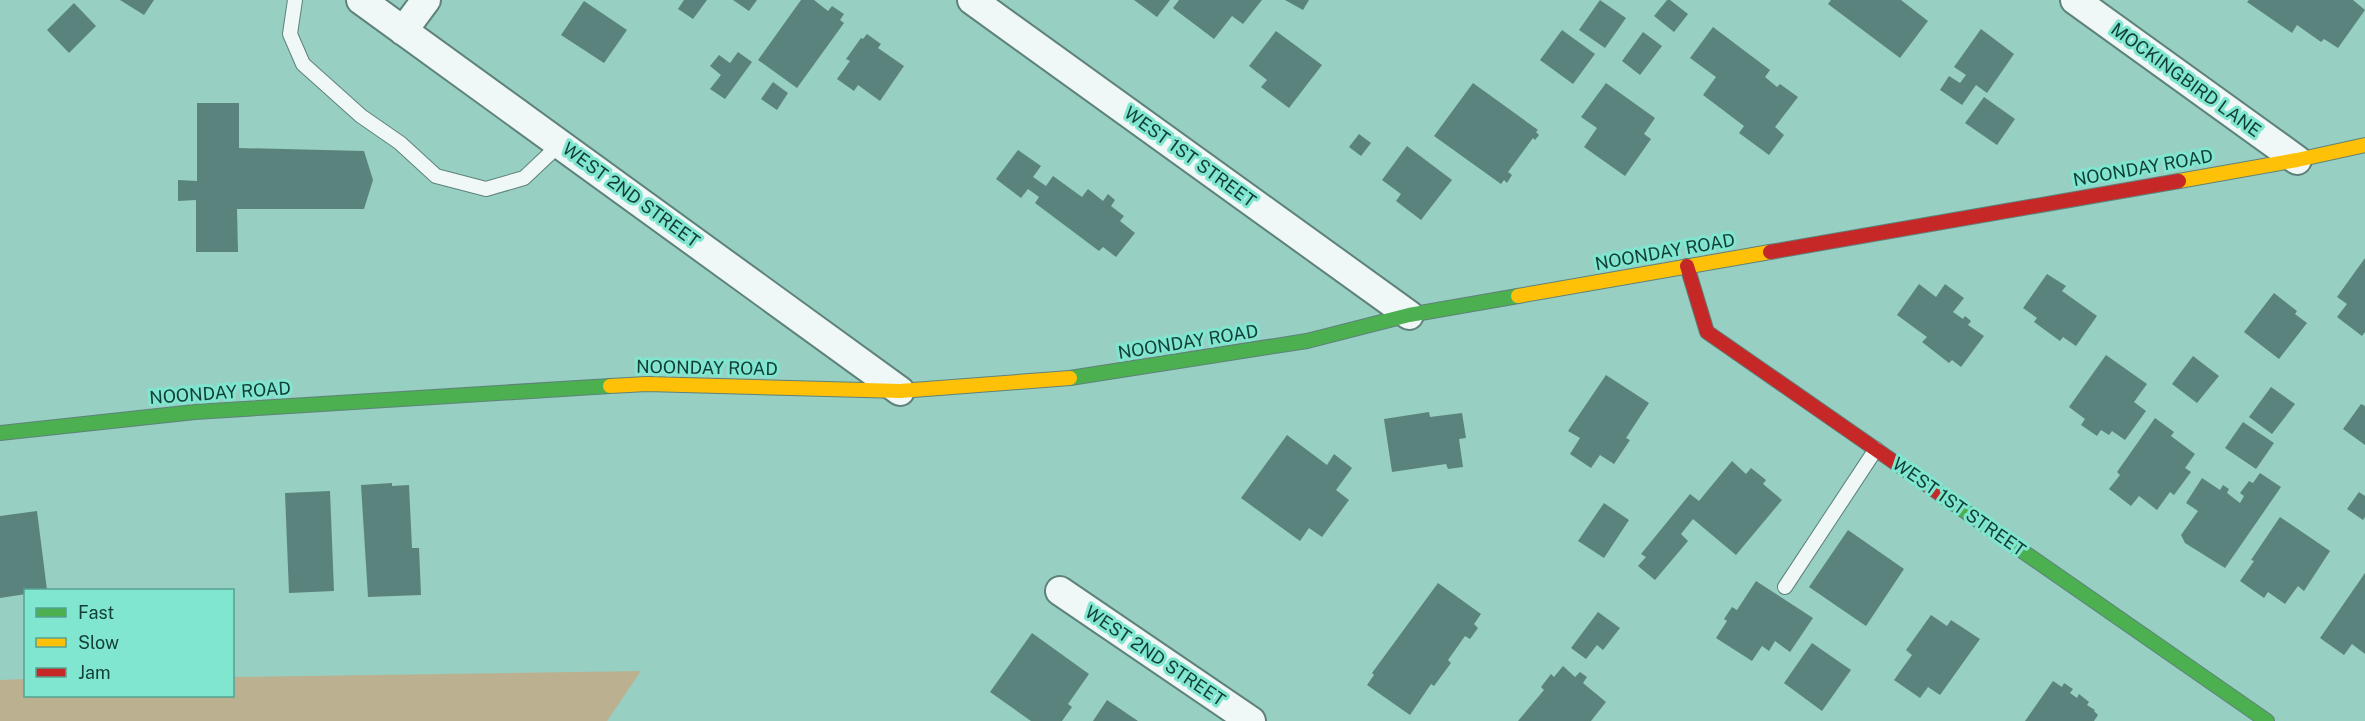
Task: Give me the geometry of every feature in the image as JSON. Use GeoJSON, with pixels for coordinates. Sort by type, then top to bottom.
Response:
{"type":"FeatureCollection","features":[{"type":"Feature","properties":{"kind":"street","name":"WEST 2ND STREET"},"geometry":{"type":"LineString","coordinates":[[361,0],[900,390]]}},
{"type":"Feature","properties":{"kind":"street"},"geometry":{"type":"LineString","coordinates":[[403,31],[426,0]]}},
{"type":"Feature","properties":{"kind":"street","name":"WEST 1ST STREET"},"geometry":{"type":"LineString","coordinates":[[972,0],[1409,315]]}},
{"type":"Feature","properties":{"kind":"street","name":"MOCKINGBIRD LANE"},"geometry":{"type":"LineString","coordinates":[[2075,0],[2297,160]]}},
{"type":"Feature","properties":{"kind":"street","name":"NOONDAY ROAD"},"geometry":{"type":"LineString","coordinates":[[0,433],[195,412],[647,384],[900,390],[1054,380],[1307,341],[1409,315],[2297,160],[2365,146]]}},
{"type":"Feature","properties":{"kind":"street","name":"WEST 1ST STREET"},"geometry":{"type":"LineString","coordinates":[[1687,266],[1707,332],[2267,721]]}},
{"type":"Feature","properties":{"kind":"street","name":"WEST 2ND STREET"},"geometry":{"type":"LineString","coordinates":[[1060,591],[1251,721]]}},
{"type":"Feature","properties":{"kind":"lane"},"geometry":{"type":"LineString","coordinates":[[295,0],[290,34],[303,64],[361,116],[400,143],[436,176],[486,189],[524,178],[560,144]]}},
{"type":"Feature","properties":{"kind":"lane"},"geometry":{"type":"LineString","coordinates":[[1785,587],[1876,450]]}},
{"type":"Feature","properties":{"kind":"shaded area"},"geometry":{"type":"Polygon","coordinates":[[[641,671],[607,721],[0,721],[0,680],[24,679],[24,697],[234,697],[234,677],[641,671]]]}},
{"type":"Feature","properties":{"kind":"building"},"geometry":{"type":"Polygon","coordinates":[[[120,0],[154,0],[144,15],[120,0]]]}},
{"type":"Feature","properties":{"kind":"building"},"geometry":{"type":"Polygon","coordinates":[[[684,0],[707,0],[693,19],[678,9],[684,0]]]}},
{"type":"Feature","properties":{"kind":"building"},"geometry":{"type":"Polygon","coordinates":[[[733,0],[757,0],[749,11],[733,0]]]}},
{"type":"Feature","properties":{"kind":"building"},"geometry":{"type":"Polygon","coordinates":[[[801,0],[814,0],[828,11],[832,6],[844,14],[840,20],[844,23],[797,88],[758,60],[801,0]]]}},
{"type":"Feature","properties":{"kind":"building"},"geometry":{"type":"Polygon","coordinates":[[[1134,0],[1170,0],[1157,17],[1134,0]]]}},
{"type":"Feature","properties":{"kind":"building"},"geometry":{"type":"Polygon","coordinates":[[[1179,0],[1262,0],[1243,24],[1232,16],[1214,39],[1173,8],[1179,0]]]}},
{"type":"Feature","properties":{"kind":"building"},"geometry":{"type":"Polygon","coordinates":[[[1285,0],[1309,0],[1303,10],[1285,0]]]}},
{"type":"Feature","properties":{"kind":"building"},"geometry":{"type":"Polygon","coordinates":[[[1600,0],[1626,18],[1605,48],[1579,30],[1600,0]]]}},
{"type":"Feature","properties":{"kind":"building"},"geometry":{"type":"Polygon","coordinates":[[[1667,0],[1688,14],[1674,32],[1654,16],[1667,0]]]}},
{"type":"Feature","properties":{"kind":"building"},"geometry":{"type":"Polygon","coordinates":[[[1831,0],[1901,0],[1928,21],[1900,58],[1828,4],[1831,0]]]}},
{"type":"Feature","properties":{"kind":"building"},"geometry":{"type":"Polygon","coordinates":[[[2249,0],[2353,0],[2365,10],[2338,48],[2324,39],[2321,42],[2297,25],[2292,33],[2247,2],[2249,0]]]}},
{"type":"Feature","properties":{"kind":"building"},"geometry":{"type":"Polygon","coordinates":[[[584,1],[627,30],[604,63],[561,35],[584,1]]]}},
{"type":"Feature","properties":{"kind":"building"},"geometry":{"type":"Polygon","coordinates":[[[74,3],[96,26],[69,53],[47,30],[74,3]]]}},
{"type":"Feature","properties":{"kind":"building"},"geometry":{"type":"Polygon","coordinates":[[[1713,27],[1770,70],[1765,77],[1777,87],[1780,84],[1798,97],[1775,127],[1784,135],[1769,155],[1739,133],[1744,126],[1703,95],[1716,77],[1690,58],[1713,27]]]}},
{"type":"Feature","properties":{"kind":"building"},"geometry":{"type":"Polygon","coordinates":[[[1981,29],[2014,54],[1987,93],[1976,85],[1962,105],[1940,90],[1949,76],[1960,83],[1966,75],[1954,67],[1981,29]]]}},
{"type":"Feature","properties":{"kind":"building"},"geometry":{"type":"Polygon","coordinates":[[[1562,30],[1595,54],[1573,84],[1540,60],[1562,30]]]}},
{"type":"Feature","properties":{"kind":"building"},"geometry":{"type":"Polygon","coordinates":[[[1276,31],[1322,65],[1289,108],[1261,87],[1267,80],[1249,66],[1276,31]]]}},
{"type":"Feature","properties":{"kind":"building"},"geometry":{"type":"Polygon","coordinates":[[[1643,32],[1662,46],[1640,75],[1622,61],[1643,32]]]}},
{"type":"Feature","properties":{"kind":"building"},"geometry":{"type":"Polygon","coordinates":[[[867,34],[881,44],[878,48],[904,66],[880,101],[858,85],[854,91],[837,79],[850,61],[846,59],[861,38],[863,39],[867,34]]]}},
{"type":"Feature","properties":{"kind":"building"},"geometry":{"type":"Polygon","coordinates":[[[738,52],[752,62],[725,99],[710,89],[721,75],[710,66],[719,55],[730,63],[738,52]]]}},
{"type":"Feature","properties":{"kind":"building"},"geometry":{"type":"Polygon","coordinates":[[[773,82],[788,93],[777,110],[761,99],[773,82]]]}},
{"type":"Feature","properties":{"kind":"building"},"geometry":{"type":"Polygon","coordinates":[[[1473,83],[1538,130],[1536,132],[1539,135],[1535,140],[1533,138],[1508,172],[1512,175],[1507,183],[1504,180],[1501,184],[1434,136],[1473,83]]]}},
{"type":"Feature","properties":{"kind":"building"},"geometry":{"type":"Polygon","coordinates":[[[1606,83],[1655,118],[1644,134],[1651,139],[1625,176],[1584,147],[1597,128],[1581,117],[1606,83]]]}},
{"type":"Feature","properties":{"kind":"building"},"geometry":{"type":"Polygon","coordinates":[[[1984,97],[2015,119],[1997,145],[1965,123],[1984,97]]]}},
{"type":"Feature","properties":{"kind":"building"},"geometry":{"type":"Polygon","coordinates":[[[197,103],[239,103],[239,148],[364,151],[373,180],[364,209],[237,209],[238,252],[196,252],[196,200],[178,201],[178,180],[197,181],[197,103]]]}},
{"type":"Feature","properties":{"kind":"building"},"geometry":{"type":"Polygon","coordinates":[[[1359,134],[1371,143],[1361,156],[1349,147],[1359,134]]]}},
{"type":"Feature","properties":{"kind":"building"},"geometry":{"type":"Polygon","coordinates":[[[1407,146],[1452,180],[1421,220],[1396,201],[1401,194],[1382,180],[1407,146]]]}},
{"type":"Feature","properties":{"kind":"building"},"geometry":{"type":"Polygon","coordinates":[[[1018,150],[1041,166],[1033,177],[1046,186],[1053,176],[1082,197],[1088,189],[1103,201],[1108,194],[1115,200],[1111,206],[1124,216],[1120,221],[1135,233],[1116,257],[1103,247],[1099,251],[1035,203],[1039,197],[1028,189],[1021,198],[996,179],[1018,150]]]}},
{"type":"Feature","properties":{"kind":"building"},"geometry":{"type":"Polygon","coordinates":[[[2365,258],[2365,332],[2362,336],[2337,317],[2347,304],[2337,297],[2365,258]]]}},
{"type":"Feature","properties":{"kind":"building"},"geometry":{"type":"Polygon","coordinates":[[[2047,274],[2066,286],[2062,291],[2097,316],[2076,346],[2063,337],[2060,341],[2034,322],[2037,318],[2023,308],[2047,274]]]}},
{"type":"Feature","properties":{"kind":"building"},"geometry":{"type":"Polygon","coordinates":[[[1919,284],[1936,297],[1945,284],[1964,298],[1953,312],[1963,319],[1965,316],[1971,321],[1968,325],[1984,336],[1961,367],[1952,360],[1949,363],[1922,342],[1927,337],[1897,315],[1919,284]]]}},
{"type":"Feature","properties":{"kind":"building"},"geometry":{"type":"Polygon","coordinates":[[[2274,293],[2297,311],[2295,314],[2307,323],[2279,359],[2244,332],[2274,293]]]}},
{"type":"Feature","properties":{"kind":"building"},"geometry":{"type":"Polygon","coordinates":[[[2106,355],[2147,384],[2134,402],[2146,411],[2125,440],[2112,431],[2109,435],[2101,430],[2097,436],[2081,425],[2085,419],[2069,407],[2106,355]]]}},
{"type":"Feature","properties":{"kind":"building"},"geometry":{"type":"Polygon","coordinates":[[[2193,356],[2219,376],[2197,403],[2172,384],[2193,356]]]}},
{"type":"Feature","properties":{"kind":"building"},"geometry":{"type":"Polygon","coordinates":[[[1606,375],[1649,403],[1626,438],[1630,440],[1614,464],[1600,455],[1591,468],[1570,454],[1580,438],[1568,431],[1606,375]]]}},
{"type":"Feature","properties":{"kind":"building"},"geometry":{"type":"Polygon","coordinates":[[[2271,387],[2295,404],[2272,434],[2249,417],[2271,387]]]}},
{"type":"Feature","properties":{"kind":"building"},"geometry":{"type":"Polygon","coordinates":[[[2361,404],[2365,406],[2365,445],[2343,429],[2361,404]]]}},
{"type":"Feature","properties":{"kind":"building"},"geometry":{"type":"Polygon","coordinates":[[[1429,412],[1430,417],[1462,413],[1466,438],[1459,439],[1463,467],[1448,469],[1446,464],[1392,472],[1384,419],[1429,412]]]}},
{"type":"Feature","properties":{"kind":"building"},"geometry":{"type":"Polygon","coordinates":[[[2155,418],[2174,432],[2171,436],[2195,454],[2185,468],[2191,472],[2174,495],[2170,492],[2157,510],[2139,496],[2131,506],[2109,489],[2120,475],[2117,472],[2155,418]]]}},
{"type":"Feature","properties":{"kind":"building"},"geometry":{"type":"Polygon","coordinates":[[[2243,422],[2274,443],[2256,469],[2225,448],[2243,422]]]}},
{"type":"Feature","properties":{"kind":"building"},"geometry":{"type":"Polygon","coordinates":[[[1287,435],[1327,465],[1334,454],[1352,468],[1336,490],[1349,500],[1322,537],[1309,528],[1300,541],[1241,498],[1287,435]]]}},
{"type":"Feature","properties":{"kind":"building"},"geometry":{"type":"Polygon","coordinates":[[[1732,461],[1746,474],[1751,468],[1766,480],[1763,484],[1782,500],[1736,555],[1693,519],[1681,534],[1688,541],[1655,580],[1638,566],[1646,557],[1641,554],[1690,494],[1699,501],[1732,461]]]}},
{"type":"Feature","properties":{"kind":"building"},"geometry":{"type":"Polygon","coordinates":[[[2260,473],[2281,487],[2225,568],[2185,543],[2181,535],[2198,511],[2186,503],[2202,478],[2220,490],[2223,485],[2229,489],[2227,493],[2240,503],[2244,496],[2240,493],[2249,481],[2253,483],[2260,473]]]}},
{"type":"Feature","properties":{"kind":"building"},"geometry":{"type":"Polygon","coordinates":[[[392,483],[392,486],[409,485],[412,548],[419,548],[421,595],[368,597],[361,485],[392,483]]]}},
{"type":"Feature","properties":{"kind":"building"},"geometry":{"type":"Polygon","coordinates":[[[330,491],[334,591],[289,593],[285,493],[330,491]]]}},
{"type":"Feature","properties":{"kind":"building"},"geometry":{"type":"Polygon","coordinates":[[[2359,492],[2365,496],[2363,520],[2347,509],[2359,492]]]}},
{"type":"Feature","properties":{"kind":"building"},"geometry":{"type":"Polygon","coordinates":[[[1604,503],[1629,520],[1604,558],[1578,541],[1604,503]]]}},
{"type":"Feature","properties":{"kind":"building"},"geometry":{"type":"Polygon","coordinates":[[[37,511],[47,589],[24,589],[24,594],[0,598],[0,516],[37,511]]]}},
{"type":"Feature","properties":{"kind":"building"},"geometry":{"type":"Polygon","coordinates":[[[2280,517],[2330,551],[2304,591],[2298,586],[2285,604],[2268,592],[2264,598],[2240,581],[2254,561],[2251,560],[2280,517]]]}},
{"type":"Feature","properties":{"kind":"building"},"geometry":{"type":"Polygon","coordinates":[[[1848,530],[1904,569],[1866,626],[1809,587],[1848,530]]]}},
{"type":"Feature","properties":{"kind":"building"},"geometry":{"type":"Polygon","coordinates":[[[2365,573],[2365,654],[2352,644],[2344,655],[2320,638],[2365,573]]]}},
{"type":"Feature","properties":{"kind":"building"},"geometry":{"type":"Polygon","coordinates":[[[1756,581],[1813,618],[1790,652],[1775,641],[1769,651],[1762,646],[1752,661],[1716,638],[1727,621],[1724,619],[1732,607],[1737,610],[1756,581]]]}},
{"type":"Feature","properties":{"kind":"building"},"geometry":{"type":"Polygon","coordinates":[[[1438,583],[1481,614],[1474,624],[1478,628],[1470,639],[1465,636],[1448,660],[1451,663],[1434,686],[1431,684],[1410,715],[1367,685],[1374,675],[1372,673],[1438,583]]]}},
{"type":"Feature","properties":{"kind":"building"},"geometry":{"type":"Polygon","coordinates":[[[1598,612],[1620,628],[1603,650],[1597,645],[1586,659],[1571,648],[1598,612]]]}},
{"type":"Feature","properties":{"kind":"building"},"geometry":{"type":"Polygon","coordinates":[[[1931,615],[1947,626],[1951,620],[1980,639],[1940,695],[1928,687],[1920,698],[1894,680],[1912,655],[1906,650],[1931,615]]]}},
{"type":"Feature","properties":{"kind":"building"},"geometry":{"type":"Polygon","coordinates":[[[1032,633],[1089,674],[1068,704],[1072,707],[1062,721],[1031,721],[990,692],[1032,633]]]}},
{"type":"Feature","properties":{"kind":"building"},"geometry":{"type":"Polygon","coordinates":[[[1812,643],[1851,670],[1822,711],[1784,683],[1812,643]]]}},
{"type":"Feature","properties":{"kind":"building"},"geometry":{"type":"Polygon","coordinates":[[[1563,666],[1575,677],[1580,672],[1587,677],[1583,683],[1606,702],[1591,721],[1518,721],[1544,690],[1541,687],[1551,674],[1554,677],[1563,666]]]}},
{"type":"Feature","properties":{"kind":"building"},"geometry":{"type":"Polygon","coordinates":[[[2053,681],[2062,687],[2064,683],[2073,689],[2070,693],[2077,698],[2079,694],[2089,702],[2087,705],[2098,715],[2094,721],[2025,721],[2053,681]]]}},
{"type":"Feature","properties":{"kind":"building"},"geometry":{"type":"Polygon","coordinates":[[[1107,700],[1138,721],[1093,721],[1107,700]]]}},
{"type":"Feature","properties":{"kind":"traffic: fast"},"geometry":{"type":"LineString","coordinates":[[1070,378],[1307,341],[1409,315],[1518,296]]}},
{"type":"Feature","properties":{"kind":"traffic: fast"},"geometry":{"type":"LineString","coordinates":[[0,433],[195,412],[610,386]]}},
{"type":"Feature","properties":{"kind":"traffic: fast"},"geometry":{"type":"LineString","coordinates":[[1953,503],[2267,721]]}},
{"type":"Feature","properties":{"kind":"traffic: slow"},"geometry":{"type":"LineString","coordinates":[[2179,181],[2297,160],[2365,145]]}},
{"type":"Feature","properties":{"kind":"traffic: slow"},"geometry":{"type":"LineString","coordinates":[[1518,296],[1770,252]]}},
{"type":"Feature","properties":{"kind":"traffic: slow"},"geometry":{"type":"LineString","coordinates":[[610,386],[647,384],[900,391],[1070,378]]}},
{"type":"Feature","properties":{"kind":"traffic: jam"},"geometry":{"type":"LineString","coordinates":[[1770,252],[2179,181]]}},
{"type":"Feature","properties":{"kind":"traffic: jam"},"geometry":{"type":"LineString","coordinates":[[1687,266],[1707,332],[1953,503]]}}]}
